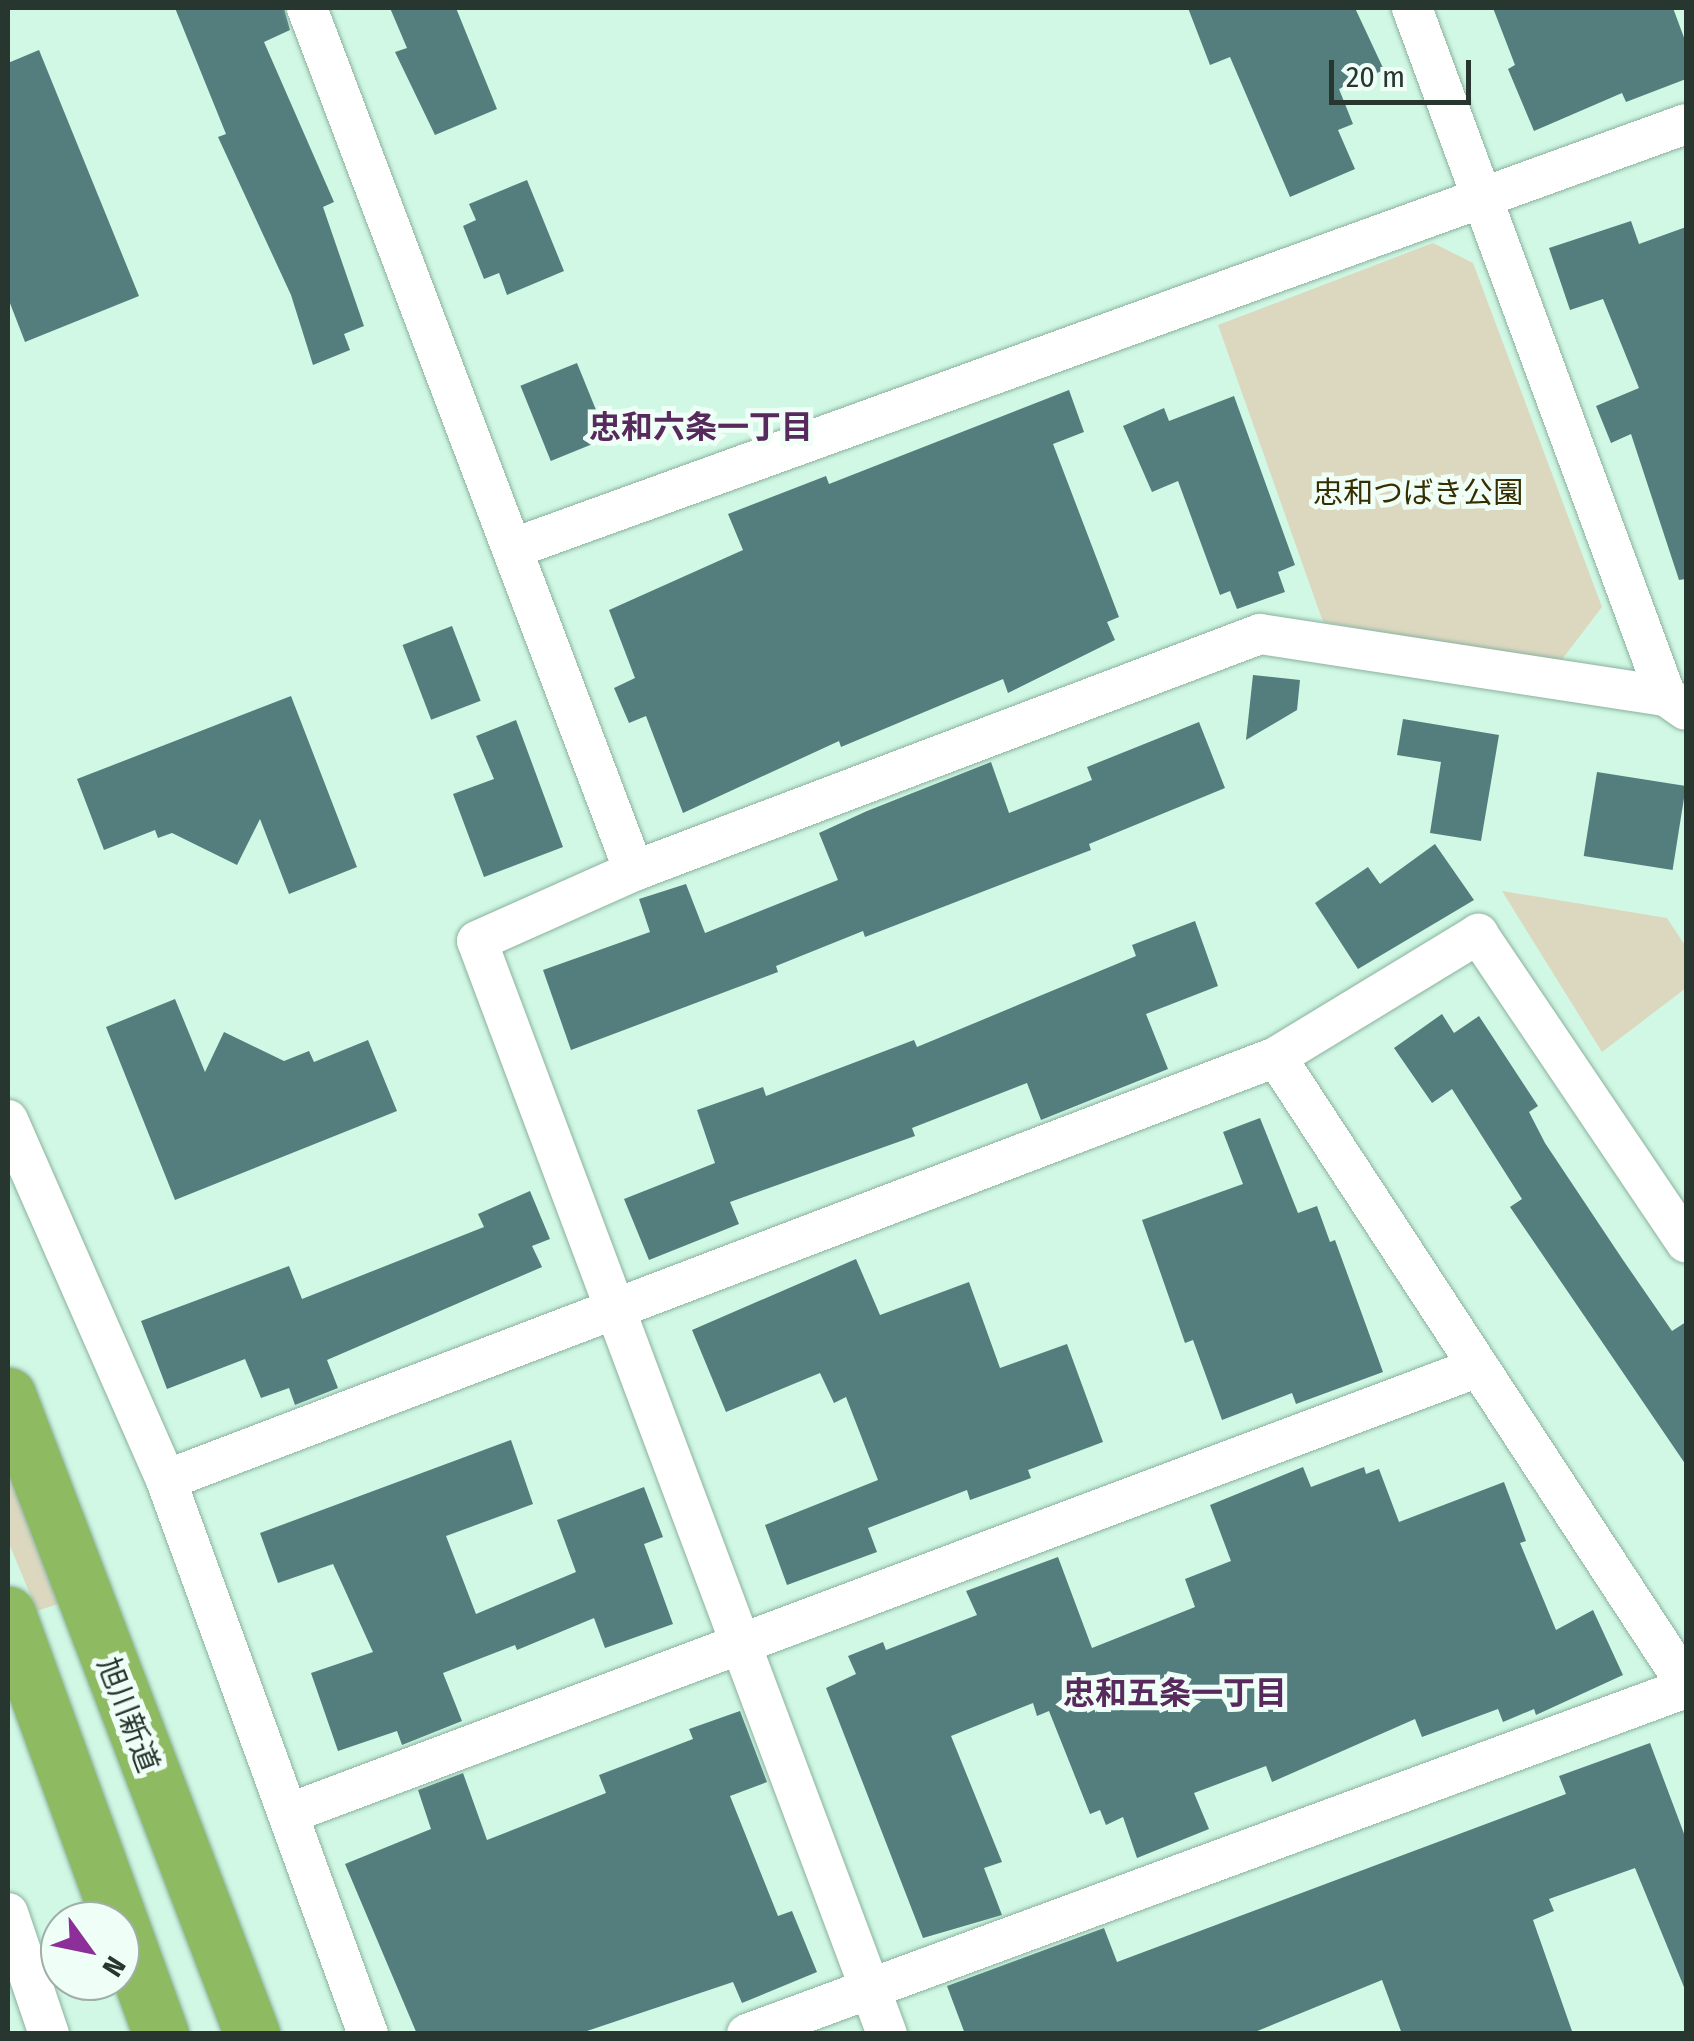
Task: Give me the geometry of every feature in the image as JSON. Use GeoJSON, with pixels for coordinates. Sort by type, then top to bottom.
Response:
{"type":"FeatureCollection","features":[{"type":"Feature","properties":{"kind":"highway","name":"旭川新道"},"geometry":{"type":"LineString","coordinates":[[8,1394],[252,2034]]}},
{"type":"Feature","properties":{"kind":"highway"},"geometry":{"type":"LineString","coordinates":[[8,1614],[162,2034]]}},
{"type":"Feature","properties":{"kind":"street"},"geometry":{"type":"LineString","coordinates":[[306,8],[634,871]]}},
{"type":"Feature","properties":{"kind":"street"},"geometry":{"type":"LineString","coordinates":[[1412,8],[1676,703]]}},
{"type":"Feature","properties":{"kind":"street"},"geometry":{"type":"LineString","coordinates":[[514,548],[1483,192],[1686,124]]}},
{"type":"Feature","properties":{"kind":"street"},"geometry":{"type":"LineString","coordinates":[[887,2034],[477,941],[634,871],[1260,634],[1676,703]]}},
{"type":"Feature","properties":{"kind":"street"},"geometry":{"type":"LineString","coordinates":[[166,1480],[614,1305],[1276,1057],[1478,934],[1686,1242]]}},
{"type":"Feature","properties":{"kind":"street"},"geometry":{"type":"LineString","coordinates":[[746,2034],[1686,1686],[1276,1057]]}},
{"type":"Feature","properties":{"kind":"street"},"geometry":{"type":"LineString","coordinates":[[8,1120],[166,1480],[368,2034]]}},
{"type":"Feature","properties":{"kind":"street"},"geometry":{"type":"LineString","coordinates":[[290,1813],[738,1640],[1476,1368]]}},
{"type":"Feature","properties":{"kind":"street"},"geometry":{"type":"LineString","coordinates":[[10,1926],[49,2034]]}},
{"type":"Feature","properties":{"kind":"green space","name":"忠和つばき公園"},"geometry":{"type":"Polygon","coordinates":[[[1433,243],[1473,263],[1602,607],[1560,662],[1323,622],[1218,325],[1433,243]]]}},
{"type":"Feature","properties":{"kind":"green space"},"geometry":{"type":"Polygon","coordinates":[[[1502,891],[1667,918],[1686,947],[1686,988],[1602,1052],[1502,891]]]}},
{"type":"Feature","properties":{"kind":"green space"},"geometry":{"type":"Polygon","coordinates":[[[8,1467],[58,1604],[37,1611],[8,1541],[8,1467]]]}},
{"type":"Feature","properties":{"kind":"building"},"geometry":{"type":"Polygon","coordinates":[[[175,8],[284,8],[290,30],[264,42],[334,202],[323,207],[364,326],[344,334],[350,350],[313,365],[291,295],[218,137],[226,134],[175,8]]]}},
{"type":"Feature","properties":{"kind":"building"},"geometry":{"type":"Polygon","coordinates":[[[390,8],[456,8],[497,109],[435,135],[395,52],[407,48],[390,8]]]}},
{"type":"Feature","properties":{"kind":"building"},"geometry":{"type":"Polygon","coordinates":[[[1188,8],[1355,8],[1384,70],[1339,89],[1353,124],[1338,130],[1355,169],[1290,197],[1230,57],[1210,65],[1188,8]]]}},
{"type":"Feature","properties":{"kind":"building"},"geometry":{"type":"Polygon","coordinates":[[[1493,8],[1673,8],[1686,43],[1686,79],[1626,102],[1622,93],[1534,131],[1508,69],[1515,65],[1493,8]]]}},
{"type":"Feature","properties":{"kind":"building"},"geometry":{"type":"Polygon","coordinates":[[[39,50],[139,296],[25,342],[8,298],[8,63],[39,50]]]}},
{"type":"Feature","properties":{"kind":"building"},"geometry":{"type":"Polygon","coordinates":[[[527,180],[564,271],[507,295],[499,273],[484,279],[463,226],[476,220],[469,204],[527,180]]]}},
{"type":"Feature","properties":{"kind":"building"},"geometry":{"type":"Polygon","coordinates":[[[1631,221],[1639,244],[1686,227],[1686,579],[1679,580],[1631,434],[1611,443],[1596,406],[1639,388],[1603,299],[1570,310],[1549,248],[1631,221]]]}},
{"type":"Feature","properties":{"kind":"building"},"geometry":{"type":"Polygon","coordinates":[[[577,363],[607,438],[551,461],[520,386],[577,363]]]}},
{"type":"Feature","properties":{"kind":"building"},"geometry":{"type":"Polygon","coordinates":[[[1069,390],[1084,432],[1053,444],[1119,617],[1107,622],[1115,640],[1008,693],[1003,679],[841,747],[839,741],[683,813],[646,716],[629,723],[614,688],[635,678],[609,610],[743,550],[728,514],[826,476],[829,484],[1069,390]]]}},
{"type":"Feature","properties":{"kind":"building"},"geometry":{"type":"Polygon","coordinates":[[[1234,396],[1295,565],[1278,572],[1285,592],[1237,609],[1230,591],[1220,595],[1178,481],[1152,492],[1123,426],[1164,408],[1169,421],[1234,396]]]}},
{"type":"Feature","properties":{"kind":"building"},"geometry":{"type":"Polygon","coordinates":[[[452,626],[481,701],[431,720],[403,645],[452,626]]]}},
{"type":"Feature","properties":{"kind":"building"},"geometry":{"type":"Polygon","coordinates":[[[1253,675],[1300,680],[1297,710],[1246,740],[1253,675]]]}},
{"type":"Feature","properties":{"kind":"building"},"geometry":{"type":"Polygon","coordinates":[[[291,696],[357,867],[289,894],[260,819],[237,865],[172,833],[158,838],[155,830],[104,850],[77,779],[291,696]]]}},
{"type":"Feature","properties":{"kind":"building"},"geometry":{"type":"Polygon","coordinates":[[[1403,719],[1499,735],[1481,841],[1430,833],[1441,762],[1397,755],[1403,719]]]}},
{"type":"Feature","properties":{"kind":"building"},"geometry":{"type":"Polygon","coordinates":[[[516,720],[563,847],[484,877],[453,794],[494,779],[476,736],[516,720]]]}},
{"type":"Feature","properties":{"kind":"building"},"geometry":{"type":"Polygon","coordinates":[[[1199,722],[1225,788],[1089,844],[1091,850],[865,937],[863,931],[776,966],[778,972],[571,1050],[543,970],[650,932],[639,899],[686,884],[705,933],[838,880],[819,833],[867,811],[991,762],[1009,813],[1092,780],[1087,767],[1199,722]]]}},
{"type":"Feature","properties":{"kind":"building"},"geometry":{"type":"Polygon","coordinates":[[[1597,772],[1686,786],[1673,870],[1584,856],[1597,772]]]}},
{"type":"Feature","properties":{"kind":"building"},"geometry":{"type":"Polygon","coordinates":[[[1435,844],[1474,900],[1358,969],[1315,903],[1368,867],[1380,884],[1435,844]]]}},
{"type":"Feature","properties":{"kind":"building"},"geometry":{"type":"Polygon","coordinates":[[[1195,921],[1218,986],[1146,1014],[1168,1069],[1041,1120],[1027,1083],[912,1128],[915,1136],[730,1202],[739,1224],[649,1260],[624,1199],[715,1163],[697,1110],[763,1087],[766,1096],[914,1040],[917,1047],[1136,956],[1132,945],[1195,921]]]}},
{"type":"Feature","properties":{"kind":"building"},"geometry":{"type":"Polygon","coordinates":[[[175,999],[205,1072],[224,1032],[284,1061],[309,1051],[314,1062],[368,1040],[397,1111],[175,1200],[106,1027],[175,999]]]}},
{"type":"Feature","properties":{"kind":"building"},"geometry":{"type":"Polygon","coordinates":[[[1442,1014],[1454,1033],[1479,1016],[1538,1106],[1529,1112],[1545,1143],[1623,1260],[1672,1331],[1686,1322],[1686,1465],[1510,1207],[1522,1199],[1452,1089],[1432,1103],[1394,1048],[1442,1014]]]}},
{"type":"Feature","properties":{"kind":"building"},"geometry":{"type":"Polygon","coordinates":[[[1260,1118],[1298,1213],[1317,1206],[1330,1242],[1335,1240],[1383,1372],[1296,1404],[1292,1393],[1222,1420],[1193,1340],[1185,1343],[1142,1220],[1243,1184],[1223,1132],[1260,1118]]]}},
{"type":"Feature","properties":{"kind":"building"},"geometry":{"type":"Polygon","coordinates":[[[530,1191],[550,1239],[532,1246],[542,1267],[327,1360],[338,1388],[295,1405],[289,1388],[261,1398],[245,1359],[167,1389],[141,1321],[289,1266],[302,1299],[484,1227],[478,1214],[530,1191]]]}},
{"type":"Feature","properties":{"kind":"building"},"geometry":{"type":"Polygon","coordinates":[[[856,1259],[880,1315],[969,1282],[1000,1368],[1067,1344],[1103,1442],[1028,1470],[1031,1478],[970,1500],[967,1490],[868,1528],[877,1552],[787,1585],[765,1525],[878,1480],[846,1397],[834,1403],[820,1373],[726,1412],[692,1330],[856,1259]]]}},
{"type":"Feature","properties":{"kind":"building"},"geometry":{"type":"Polygon","coordinates":[[[511,1440],[533,1504],[446,1536],[476,1614],[576,1572],[557,1520],[644,1487],[663,1537],[644,1544],[673,1624],[605,1648],[594,1618],[517,1650],[515,1645],[443,1673],[462,1721],[402,1745],[397,1731],[338,1751],[311,1673],[373,1652],[333,1564],[278,1583],[260,1533],[511,1440]]]}},
{"type":"Feature","properties":{"kind":"building"},"geometry":{"type":"Polygon","coordinates":[[[1303,1467],[1311,1487],[1364,1467],[1366,1474],[1379,1469],[1399,1522],[1504,1482],[1526,1541],[1520,1543],[1556,1630],[1593,1610],[1623,1675],[1536,1715],[1534,1709],[1503,1722],[1498,1709],[1422,1737],[1415,1719],[1272,1782],[1266,1766],[1194,1793],[1209,1829],[1137,1858],[1123,1817],[1106,1825],[1100,1810],[1090,1814],[1049,1711],[1037,1716],[1033,1703],[951,1736],[1002,1862],[984,1868],[1002,1915],[923,1938],[826,1688],[856,1674],[848,1656],[883,1642],[886,1650],[977,1615],[966,1591],[1058,1557],[1092,1648],[1195,1607],[1185,1579],[1231,1561],[1210,1505],[1303,1467]]]}},
{"type":"Feature","properties":{"kind":"building"},"geometry":{"type":"Polygon","coordinates":[[[740,1711],[767,1782],[730,1796],[778,1916],[792,1911],[817,1972],[742,2003],[733,1982],[578,2034],[417,2034],[345,1864],[431,1829],[418,1790],[463,1773],[487,1840],[606,1793],[599,1775],[693,1739],[689,1729],[740,1711]]]}},
{"type":"Feature","properties":{"kind":"building"},"geometry":{"type":"Polygon","coordinates":[[[1650,1743],[1686,1839],[1686,1992],[1635,1868],[1549,1899],[1554,1911],[1533,1920],[1573,2034],[1402,2034],[1382,1980],[1250,2034],[965,2034],[947,1986],[1104,1928],[1117,1962],[1566,1794],[1559,1776],[1650,1743]]]}},
{"type":"Feature","properties":{"kind":"district","name":"忠和六条一丁目"},"geometry":{"type":"Point","coordinates":[701,427]}},
{"type":"Feature","properties":{"kind":"district","name":"忠和五条一丁目"},"geometry":{"type":"Point","coordinates":[1175,1693]}}]}
